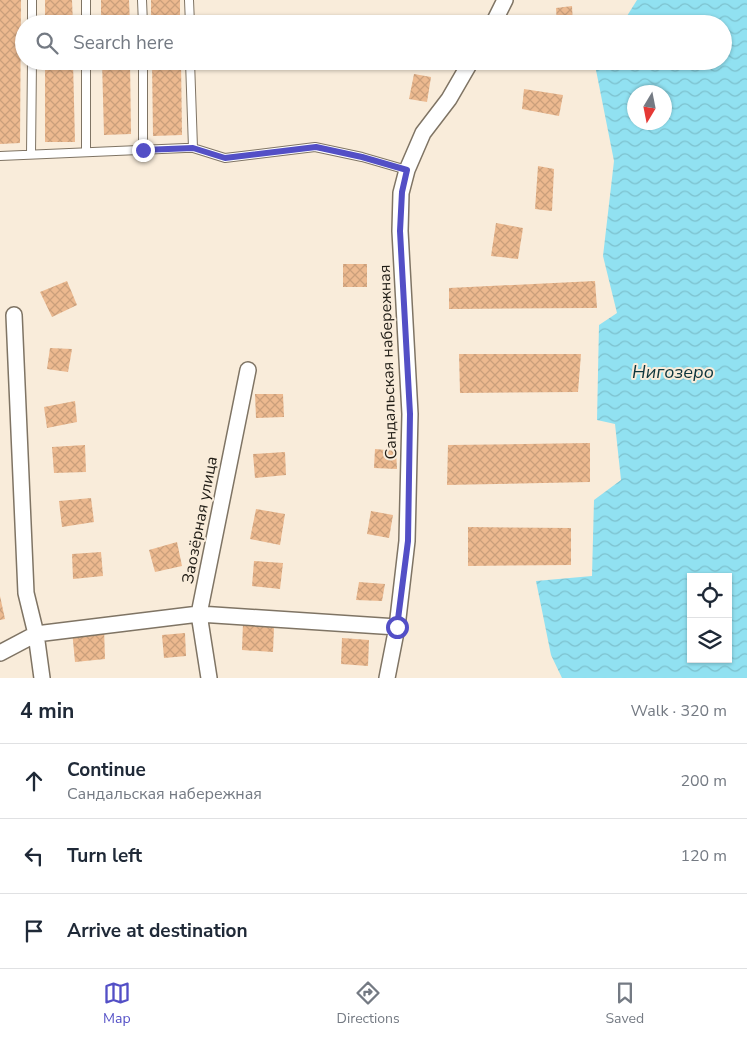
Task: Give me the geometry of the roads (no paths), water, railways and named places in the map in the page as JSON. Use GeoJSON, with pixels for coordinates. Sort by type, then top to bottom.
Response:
{"type":"FeatureCollection","features":[{"type":"Feature","properties":{"kind":"street"},"geometry":{"type":"LineString","coordinates":[[498,15],[505,0]]}},
{"type":"Feature","properties":{"kind":"street","name":"Сандальская набережная"},"geometry":{"type":"LineString","coordinates":[[387,678],[397,627],[408,541],[410,414],[400,231],[402,192],[407,170],[423,133],[449,99],[466,70]]}},
{"type":"Feature","properties":{"kind":"street"},"geometry":{"type":"LineString","coordinates":[[14,315],[26,593],[36,634],[42,678]]}},
{"type":"Feature","properties":{"kind":"street","name":"Заозёрная улица"},"geometry":{"type":"LineString","coordinates":[[208,678],[199,614],[248,370]]}},
{"type":"Feature","properties":{"kind":"street"},"geometry":{"type":"LineString","coordinates":[[0,653],[36,634],[199,614],[397,627]]}},
{"type":"Feature","properties":{"kind":"lane"},"geometry":{"type":"LineString","coordinates":[[32,0],[32,15]]}},
{"type":"Feature","properties":{"kind":"lane"},"geometry":{"type":"LineString","coordinates":[[86,0],[86,15]]}},
{"type":"Feature","properties":{"kind":"lane"},"geometry":{"type":"LineString","coordinates":[[142,0],[142,15]]}},
{"type":"Feature","properties":{"kind":"lane"},"geometry":{"type":"LineString","coordinates":[[189,0],[190,15]]}},
{"type":"Feature","properties":{"kind":"lane"},"geometry":{"type":"LineString","coordinates":[[31,154],[32,70]]}},
{"type":"Feature","properties":{"kind":"lane"},"geometry":{"type":"LineString","coordinates":[[86,70],[86,152]]}},
{"type":"Feature","properties":{"kind":"lane"},"geometry":{"type":"LineString","coordinates":[[143,70],[143,150]]}},
{"type":"Feature","properties":{"kind":"lane"},"geometry":{"type":"LineString","coordinates":[[190,70],[193,148]]}},
{"type":"Feature","properties":{"kind":"lane"},"geometry":{"type":"LineString","coordinates":[[0,156],[193,148],[225,158],[316,147],[362,157],[407,170]]}},
{"type":"Feature","properties":{"kind":"water","name":"Нигозеро"},"geometry":{"type":"Polygon","coordinates":[[[637,0],[747,0],[747,678],[562,678],[551,655],[536,581],[592,576],[594,500],[621,480],[615,424],[597,420],[599,325],[617,313],[603,256],[614,161],[596,70],[732,70],[732,15],[628,15],[637,0]]]}}]}
